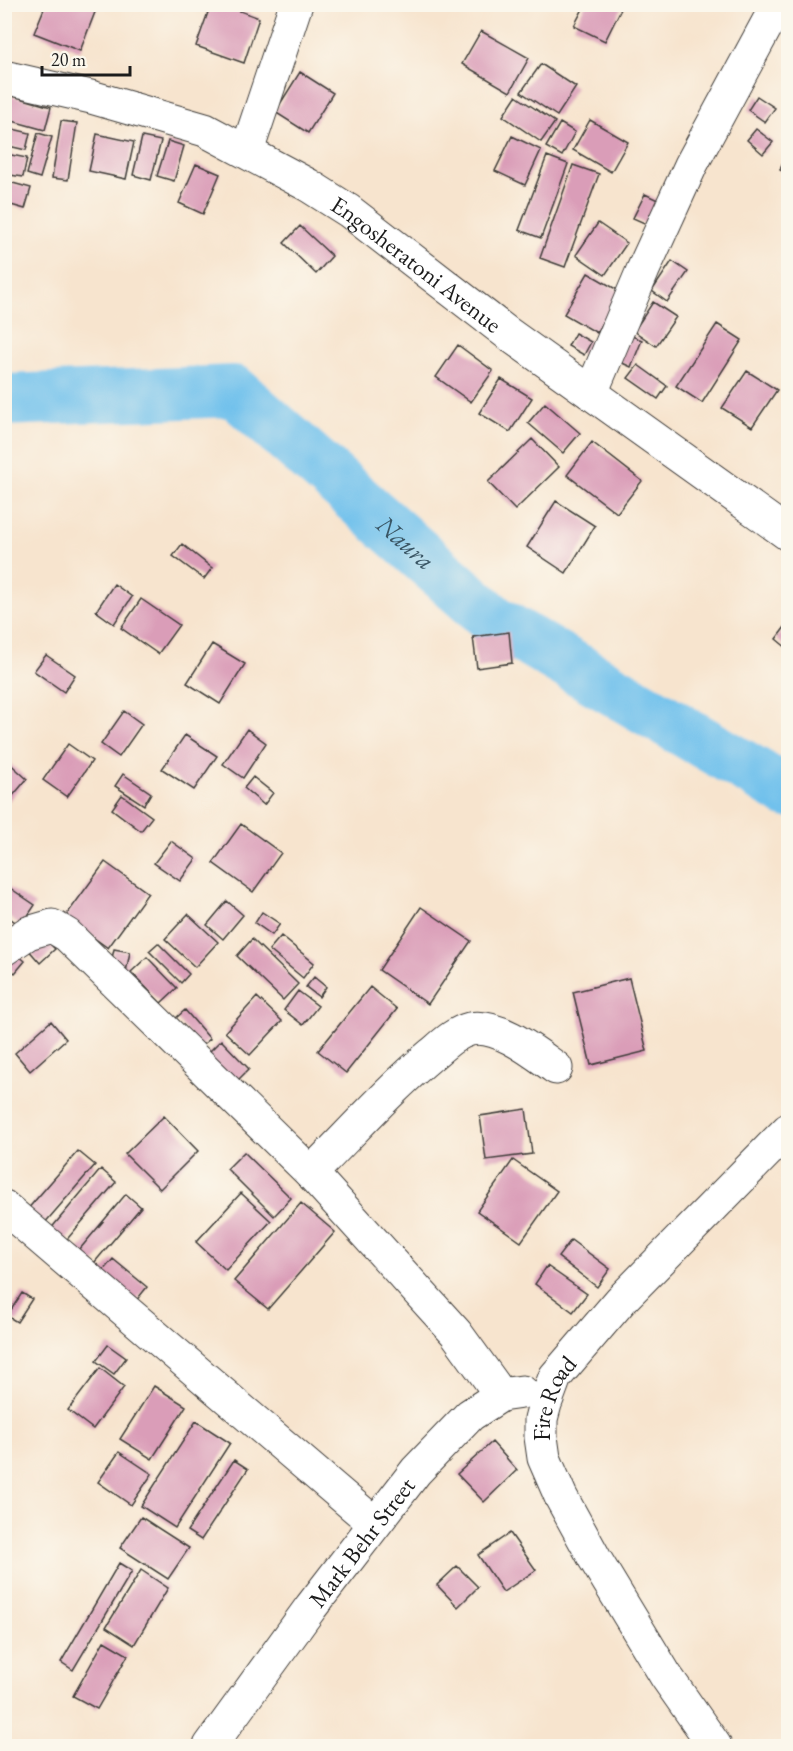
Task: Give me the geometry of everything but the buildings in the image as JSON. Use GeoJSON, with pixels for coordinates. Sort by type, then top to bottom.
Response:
{"type":"FeatureCollection","features":[{"type":"Feature","properties":{"kind":"street"},"geometry":{"type":"LineString","coordinates":[[247,151],[296,4]]}},
{"type":"Feature","properties":{"kind":"street"},"geometry":{"type":"LineString","coordinates":[[591,393],[691,165],[778,4]]}},
{"type":"Feature","properties":{"kind":"street","name":"Engosheratoni Avenue"},"geometry":{"type":"LineString","coordinates":[[4,77],[91,97],[205,130],[308,185],[349,211],[507,333],[789,534]]}},
{"type":"Feature","properties":{"kind":"street"},"geometry":{"type":"LineString","coordinates":[[4,949],[28,933],[52,926],[67,935],[311,1173],[456,1333],[501,1395]]}},
{"type":"Feature","properties":{"kind":"street"},"geometry":{"type":"LineString","coordinates":[[311,1173],[405,1077],[454,1036],[472,1029],[497,1031],[556,1068]]}},
{"type":"Feature","properties":{"kind":"street","name":"Fire Road"},"geometry":{"type":"LineString","coordinates":[[715,1746],[666,1676],[595,1559],[561,1497],[544,1458],[541,1419],[555,1377],[621,1300],[789,1130]]}},
{"type":"Feature","properties":{"kind":"street"},"geometry":{"type":"LineString","coordinates":[[4,1208],[374,1523]]}},
{"type":"Feature","properties":{"kind":"street","name":"Mark Behr Street"},"geometry":{"type":"LineString","coordinates":[[210,1746],[311,1607],[416,1471],[470,1415],[501,1395],[551,1389]]}},
{"type":"Feature","properties":{"kind":"waterway","name":"Naura"},"geometry":{"type":"LineString","coordinates":[[4,400],[234,391],[495,621],[788,792]]}}]}
